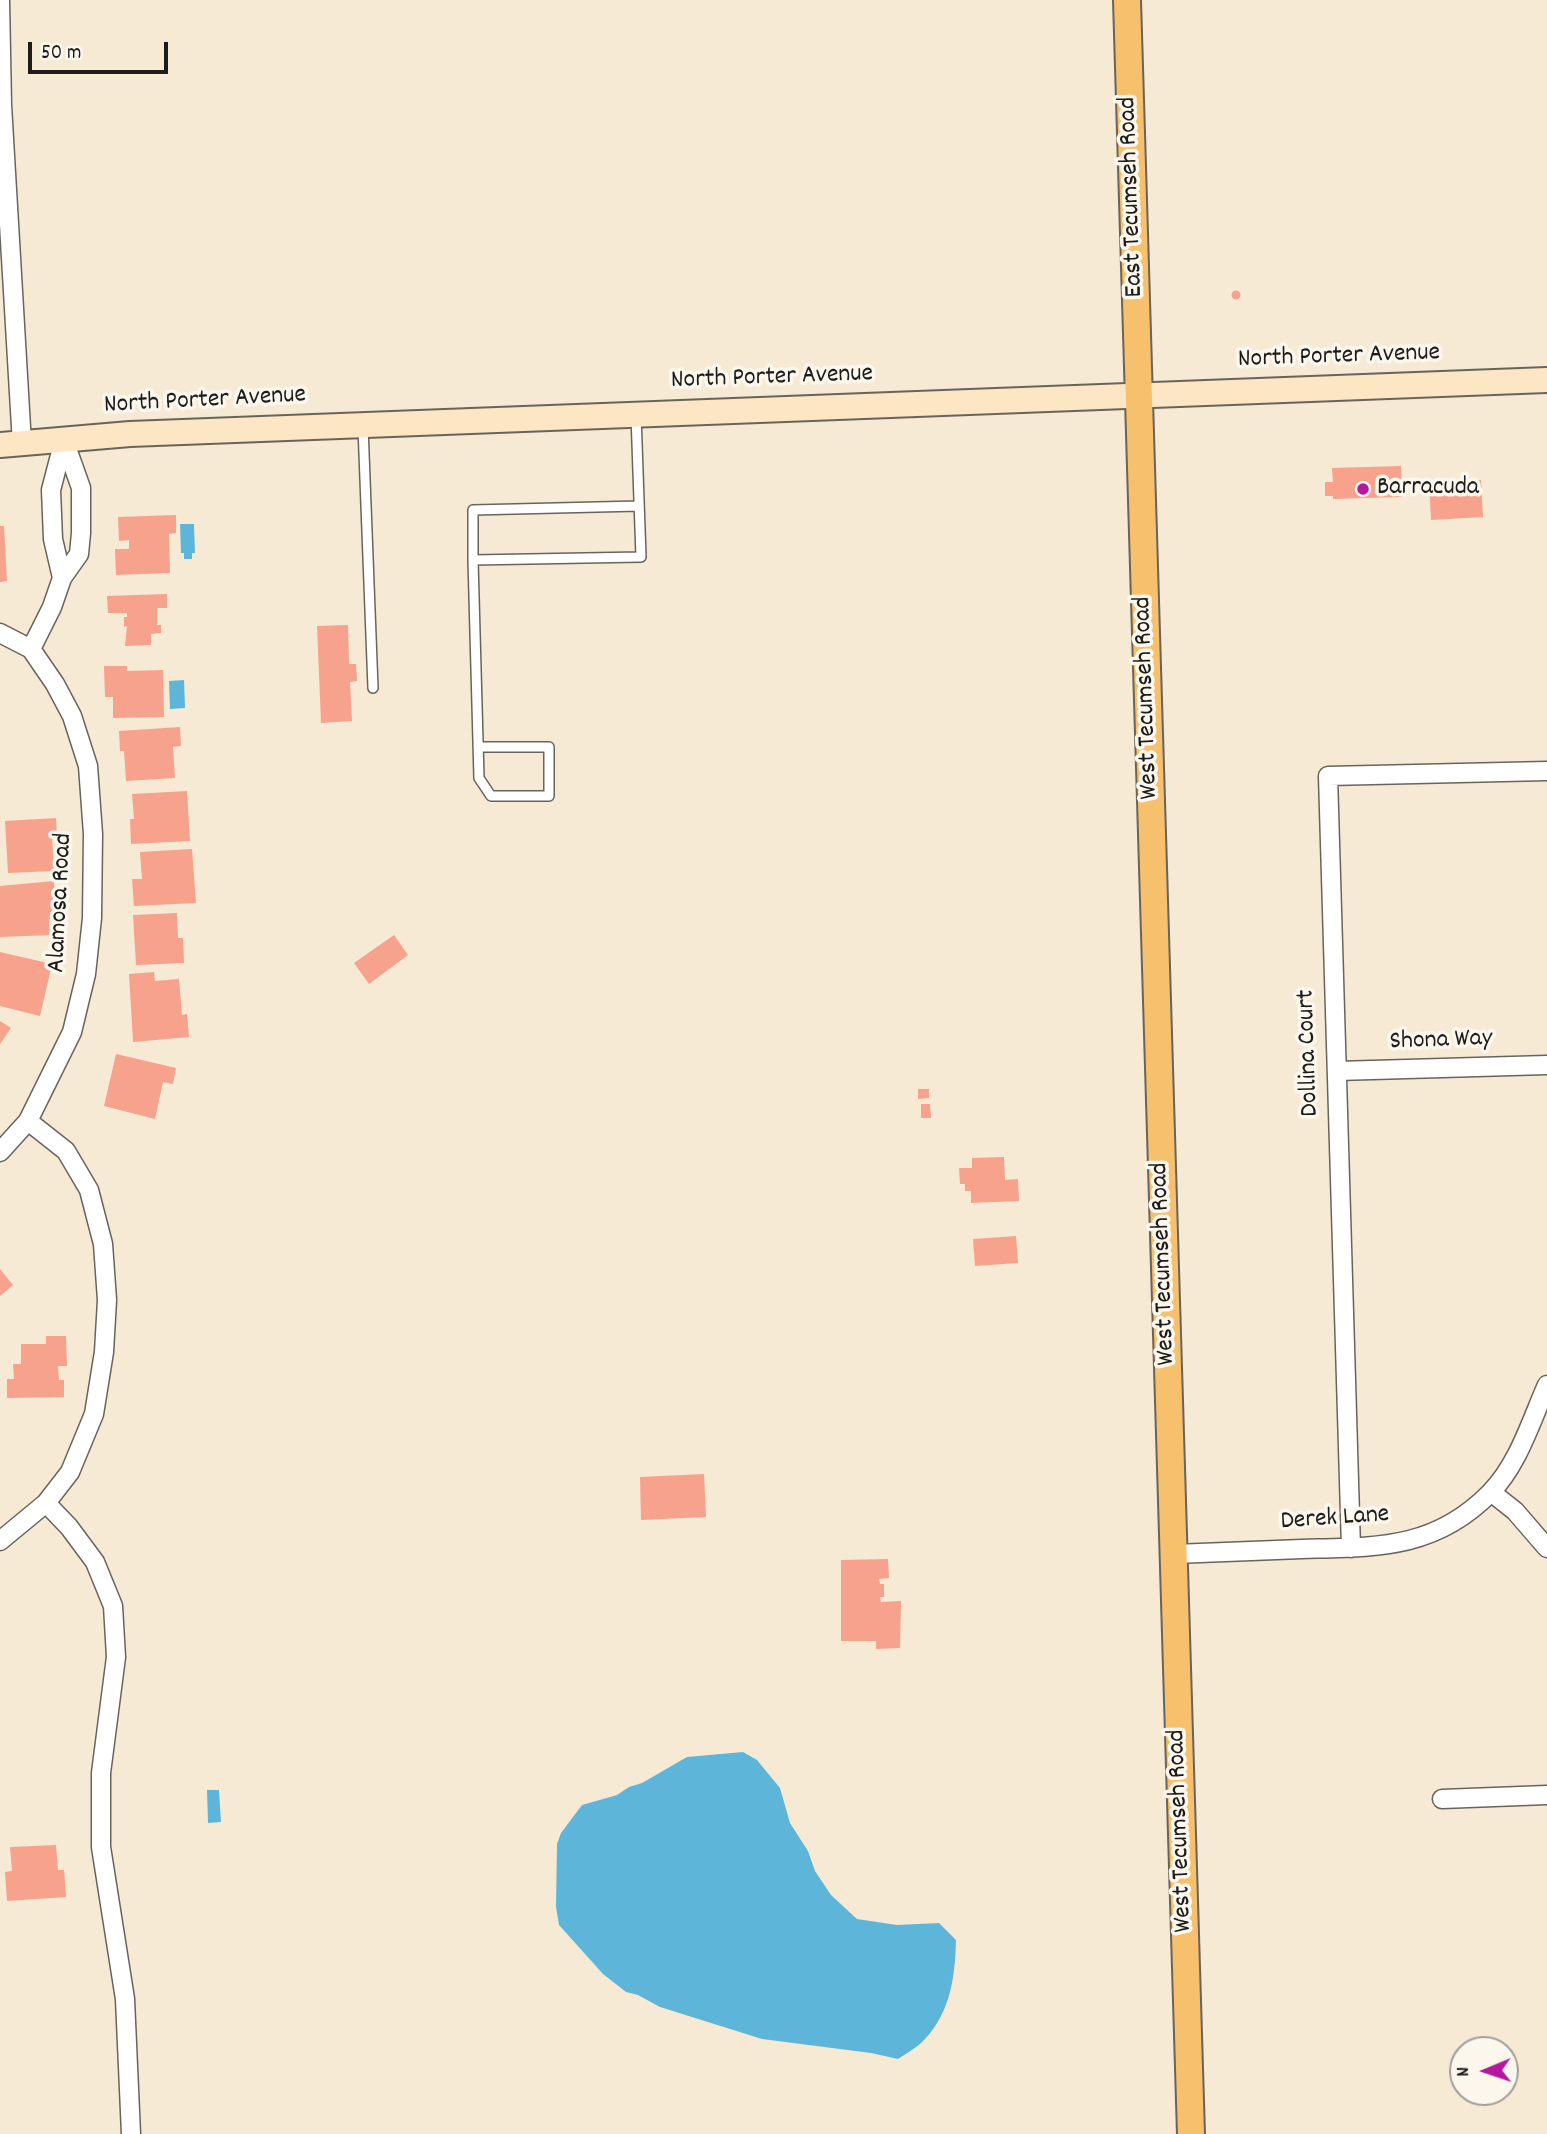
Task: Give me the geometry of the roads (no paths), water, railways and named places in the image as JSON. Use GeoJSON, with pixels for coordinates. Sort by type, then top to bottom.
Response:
{"type":"FeatureCollection","features":[{"type":"Feature","properties":{"kind":"main road","name":"East Tecumseh Road"},"geometry":{"type":"LineString","coordinates":[[1126,0],[1139,395]]}},
{"type":"Feature","properties":{"kind":"main road","name":"North Porter Avenue"},"geometry":{"type":"LineString","coordinates":[[11,444],[130,434],[1547,380]]}},
{"type":"Feature","properties":{"kind":"main road","name":"West Tecumseh Road"},"geometry":{"type":"LineString","coordinates":[[1139,395],[1191,2134]]}},
{"type":"Feature","properties":{"kind":"street"},"geometry":{"type":"LineString","coordinates":[[0,0],[11,444]]}},
{"type":"Feature","properties":{"kind":"street"},"geometry":{"type":"LineString","coordinates":[[62,578],[53,539],[51,490],[64,440]]}},
{"type":"Feature","properties":{"kind":"street"},"geometry":{"type":"LineString","coordinates":[[31,649],[52,607],[62,578],[79,554],[81,488],[64,440]]}},
{"type":"Feature","properties":{"kind":"street","name":"Alamosa Road"},"geometry":{"type":"LineString","coordinates":[[0,633],[31,649],[55,684],[72,716],[88,766],[93,834],[92,918],[86,974],[72,1031],[28,1121],[0,1152]]}},
{"type":"Feature","properties":{"kind":"street","name":"Dollina Court"},"geometry":{"type":"LineString","coordinates":[[1351,1548],[1328,776],[1547,771]]}},
{"type":"Feature","properties":{"kind":"street","name":"Shona Way"},"geometry":{"type":"LineString","coordinates":[[1337,1071],[1547,1065]]}},
{"type":"Feature","properties":{"kind":"street"},"geometry":{"type":"LineString","coordinates":[[0,1541],[46,1503],[70,1472],[94,1414],[104,1352],[107,1300],[103,1244],[89,1190],[65,1151],[28,1121]]}},
{"type":"Feature","properties":{"kind":"street","name":"Derek Lane"},"geometry":{"type":"LineString","coordinates":[[1174,1554],[1382,1547],[1429,1534],[1460,1517],[1491,1492],[1514,1458],[1547,1385]]}},
{"type":"Feature","properties":{"kind":"street"},"geometry":{"type":"LineString","coordinates":[[1491,1492],[1515,1511],[1547,1548]]}},
{"type":"Feature","properties":{"kind":"street"},"geometry":{"type":"LineString","coordinates":[[46,1503],[69,1527],[95,1562],[113,1606],[116,1657],[102,1773],[101,1847],[125,1999],[131,2134]]}},
{"type":"Feature","properties":{"kind":"street"},"geometry":{"type":"LineString","coordinates":[[1442,1799],[1547,1795]]}},
{"type":"Feature","properties":{"kind":"lane"},"geometry":{"type":"LineString","coordinates":[[473,560],[641,556],[636,414]]}},
{"type":"Feature","properties":{"kind":"lane"},"geometry":{"type":"LineString","coordinates":[[363,425],[373,688]]}},
{"type":"Feature","properties":{"kind":"lane"},"geometry":{"type":"LineString","coordinates":[[478,747],[549,747],[549,796],[491,796],[479,778],[478,747],[473,560],[473,510],[639,506]]}},
{"type":"Feature","properties":{"kind":"water"},"geometry":{"type":"Polygon","coordinates":[[[180,524],[194,524],[195,553],[192,553],[192,559],[184,559],[184,553],[181,553],[180,524]]]}},
{"type":"Feature","properties":{"kind":"water"},"geometry":{"type":"Polygon","coordinates":[[[184,680],[185,708],[170,709],[169,681],[184,680]]]}},
{"type":"Feature","properties":{"kind":"water"},"geometry":{"type":"Polygon","coordinates":[[[743,1752],[757,1760],[780,1788],[790,1823],[808,1851],[815,1871],[831,1895],[857,1919],[897,1925],[939,1923],[956,1940],[953,1980],[941,2017],[922,2042],[898,2059],[762,2039],[660,2007],[626,1992],[603,1974],[559,1925],[556,1907],[557,1844],[561,1833],[582,1805],[617,1795],[687,1757],[743,1752]]]}},
{"type":"Feature","properties":{"kind":"water"},"geometry":{"type":"Polygon","coordinates":[[[207,1790],[219,1790],[221,1822],[208,1823],[207,1790]]]}},
{"type":"Feature","properties":{"kind":"place","name":"Barracuda"},"geometry":{"type":"Point","coordinates":[1363,489]}}]}
